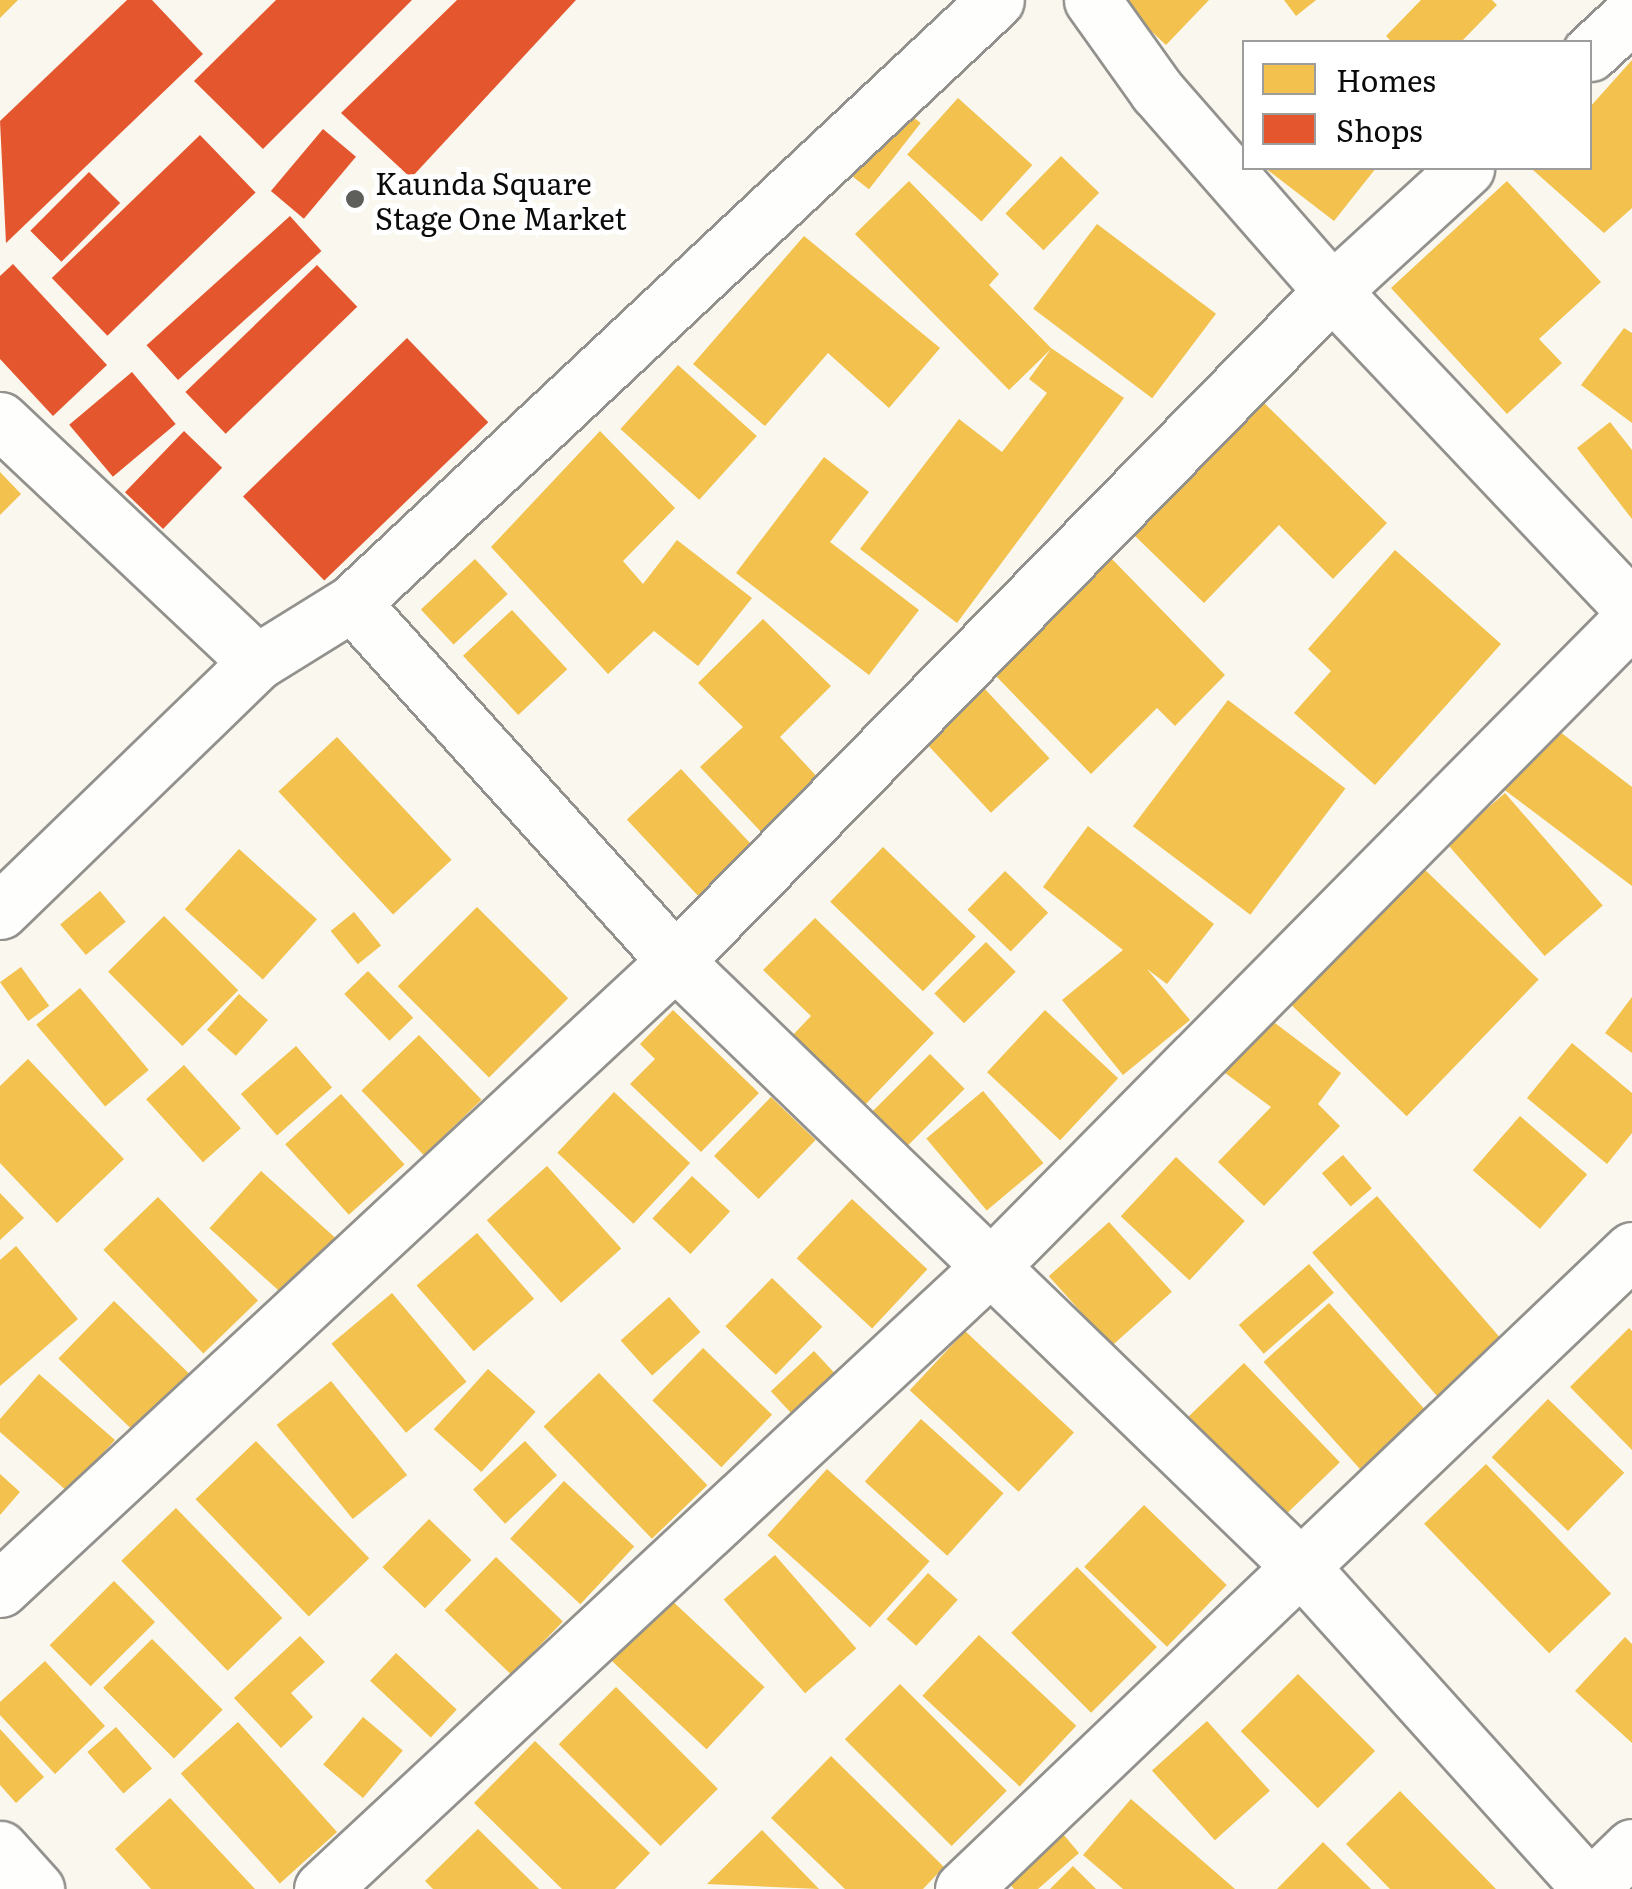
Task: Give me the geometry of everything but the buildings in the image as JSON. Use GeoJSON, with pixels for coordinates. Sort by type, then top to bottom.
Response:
{"type":"FeatureCollection","features":[{"type":"Feature","properties":{"kind":"street"},"geometry":{"type":"LineString","coordinates":[[0,911],[257,662],[352,603],[996,0]]}},
{"type":"Feature","properties":{"kind":"street"},"geometry":{"type":"LineString","coordinates":[[1092,0],[1157,91],[1332,291],[1632,608]]}},
{"type":"Feature","properties":{"kind":"street"},"geometry":{"type":"LineString","coordinates":[[1592,52],[1632,14]]}},
{"type":"Feature","properties":{"kind":"street"},"geometry":{"type":"LineString","coordinates":[[0,1589],[674,961],[1332,291],[1464,170]]}},
{"type":"Feature","properties":{"kind":"street"},"geometry":{"type":"LineString","coordinates":[[0,420],[257,662]]}},
{"type":"Feature","properties":{"kind":"street"},"geometry":{"type":"LineString","coordinates":[[352,603],[674,961],[1302,1568],[1590,1889],[1632,1847]]}},
{"type":"Feature","properties":{"kind":"street"},"geometry":{"type":"LineString","coordinates":[[322,1889],[992,1265],[1632,618]]}},
{"type":"Feature","properties":{"kind":"street"},"geometry":{"type":"LineString","coordinates":[[963,1889],[1632,1250]]}},
{"type":"Feature","properties":{"kind":"street"},"geometry":{"type":"LineString","coordinates":[[0,1850],[36,1889]]}},
{"type":"Feature","properties":{"kind":"place","name":"Kaunda Square Stage One Market"},"geometry":{"type":"Point","coordinates":[355,199]}}]}
